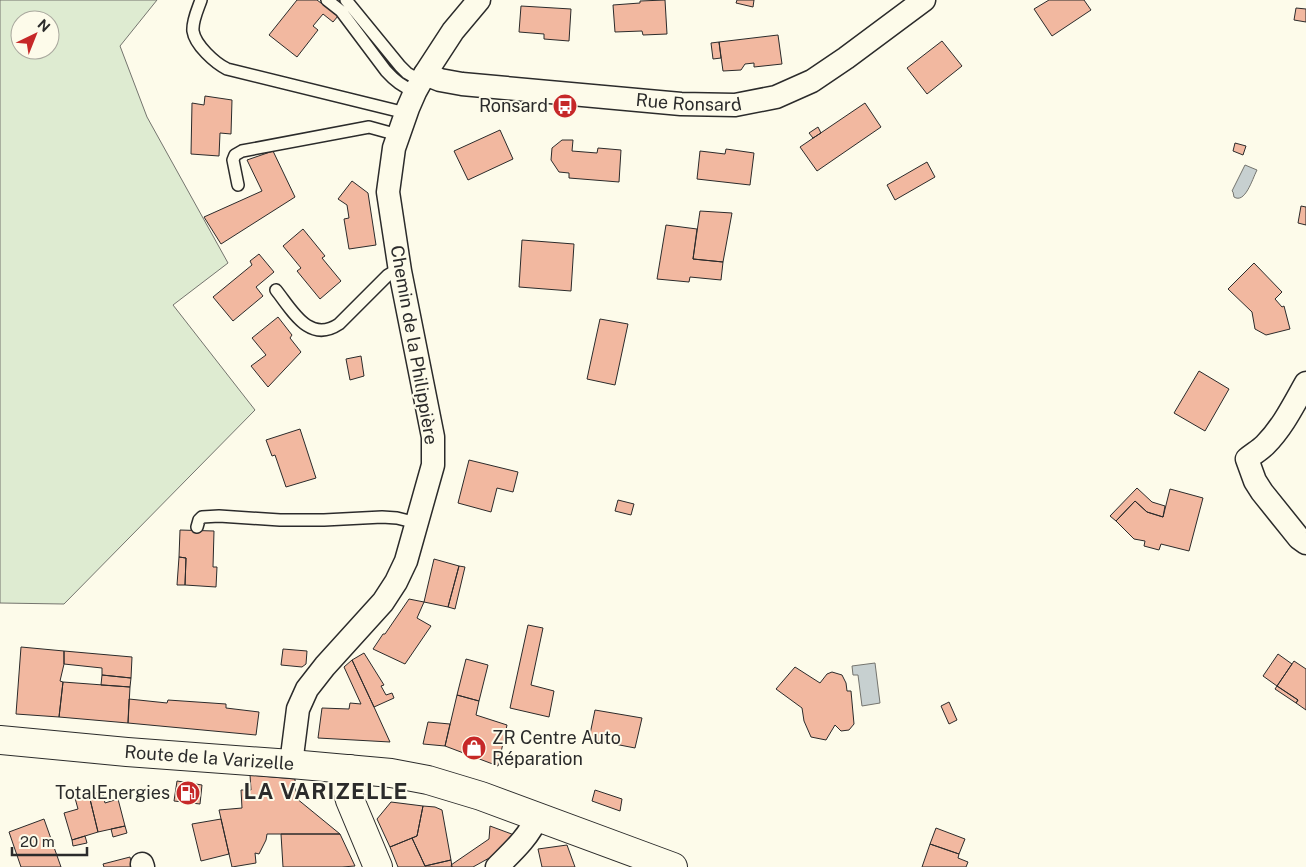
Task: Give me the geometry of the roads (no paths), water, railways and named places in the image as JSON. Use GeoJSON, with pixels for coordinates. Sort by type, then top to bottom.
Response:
{"type":"FeatureCollection","features":[{"type":"Feature","properties":{"kind":"main road","name":"Route de la Varizelle"},"geometry":{"type":"LineString","coordinates":[[0,740],[391,773],[428,780],[481,796],[673,867]]}},
{"type":"Feature","properties":{"kind":"main road"},"geometry":{"type":"LineString","coordinates":[[349,769],[347,789],[350,800],[378,867]]}},
{"type":"Feature","properties":{"kind":"street","name":"Rue Ronsard"},"geometry":{"type":"LineString","coordinates":[[420,82],[440,80],[462,84],[681,104],[735,105],[776,97],[812,81],[924,0]]}},
{"type":"Feature","properties":{"kind":"street","name":"Chemin de la Philippière"},"geometry":{"type":"LineString","coordinates":[[291,764],[298,709],[307,689],[325,666],[383,602],[396,582],[406,561],[433,465],[432,438],[400,271],[388,192],[394,148],[398,134],[420,82],[453,31],[476,1]]}},
{"type":"Feature","properties":{"kind":"street"},"geometry":{"type":"LineString","coordinates":[[1306,383],[1276,434],[1264,446],[1246,459],[1262,492],[1299,538],[1306,543]]}},
{"type":"Feature","properties":{"kind":"street"},"geometry":{"type":"LineString","coordinates":[[497,867],[524,840],[537,817]]}},
{"type":"Feature","properties":{"kind":"lane"},"geometry":{"type":"LineString","coordinates":[[201,0],[193,32],[198,42],[218,65],[227,69],[406,113]]}},
{"type":"Feature","properties":{"kind":"lane"},"geometry":{"type":"LineString","coordinates":[[327,0],[341,11],[393,79],[400,85],[420,82]]}},
{"type":"Feature","properties":{"kind":"lane"},"geometry":{"type":"LineString","coordinates":[[346,0],[400,66],[420,82]]}},
{"type":"Feature","properties":{"kind":"lane"},"geometry":{"type":"LineString","coordinates":[[238,185],[233,160],[235,154],[242,151],[369,127],[398,134]]}},
{"type":"Feature","properties":{"kind":"lane"},"geometry":{"type":"LineString","coordinates":[[276,290],[309,328],[326,330],[339,324],[388,275],[395,271],[400,271]]}},
{"type":"Feature","properties":{"kind":"lane"},"geometry":{"type":"LineString","coordinates":[[197,527],[202,517],[219,516],[288,520],[382,517],[397,518],[417,523]]}},
{"type":"Feature","properties":{"kind":"place","name":"Ronsard"},"geometry":{"type":"Point","coordinates":[565,106]}},
{"type":"Feature","properties":{"kind":"place","name":"ZR Centre Auto Réparation"},"geometry":{"type":"Point","coordinates":[474,748]}},
{"type":"Feature","properties":{"kind":"place","name":"TotalEnergies"},"geometry":{"type":"Point","coordinates":[188,793]}},
{"type":"Feature","properties":{"kind":"district","name":"LA VARIZELLE"},"geometry":{"type":"Point","coordinates":[326,791]}}]}
